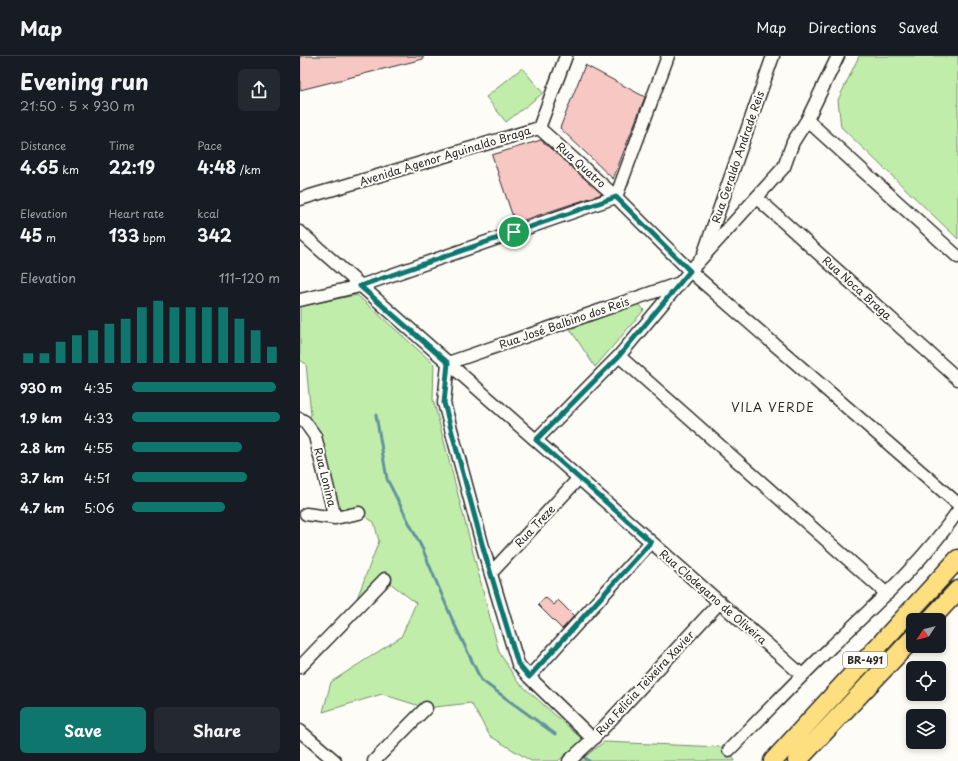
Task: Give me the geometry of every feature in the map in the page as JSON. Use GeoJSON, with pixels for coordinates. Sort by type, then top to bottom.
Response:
{"type":"FeatureCollection","features":[{"type":"Feature","properties":{"kind":"highway","name":"BR-491"},"geometry":{"type":"LineString","coordinates":[[772,761],[958,559]]}},
{"type":"Feature","properties":{"kind":"highway"},"geometry":{"type":"LineString","coordinates":[[937,613],[958,590]]}},
{"type":"Feature","properties":{"kind":"highway","name":"BR-491"},"geometry":{"type":"LineString","coordinates":[[797,761],[906,645]]}},
{"type":"Feature","properties":{"kind":"street","name":"Avenida Agenor Aguinaldo Braga"},"geometry":{"type":"LineString","coordinates":[[300,199],[539,128],[566,56]]}},
{"type":"Feature","properties":{"kind":"street"},"geometry":{"type":"LineString","coordinates":[[300,300],[360,286],[616,197],[668,56]]}},
{"type":"Feature","properties":{"kind":"street","name":"Rua Geraldo Andrade Reis"},"geometry":{"type":"LineString","coordinates":[[703,258],[773,56]]}},
{"type":"Feature","properties":{"kind":"street"},"geometry":{"type":"LineString","coordinates":[[536,440],[619,356],[690,271],[784,167],[794,142],[808,120],[838,56]]}},
{"type":"Feature","properties":{"kind":"street"},"geometry":{"type":"LineString","coordinates":[[808,120],[958,257]]}},
{"type":"Feature","properties":{"kind":"street","name":"Rua Quatro"},"geometry":{"type":"LineString","coordinates":[[539,128],[616,197],[690,271],[958,504]]}},
{"type":"Feature","properties":{"kind":"street","name":"Rua Noca Braga"},"geometry":{"type":"LineString","coordinates":[[756,198],[958,379]]}},
{"type":"Feature","properties":{"kind":"street","name":"Rua Clodegano de Oliveira"},"geometry":{"type":"LineString","coordinates":[[300,232],[802,675]]}},
{"type":"Feature","properties":{"kind":"street","name":"Rua José Balbino dos Reis"},"geometry":{"type":"LineString","coordinates":[[448,363],[680,283]]}},
{"type":"Feature","properties":{"kind":"street"},"geometry":{"type":"LineString","coordinates":[[619,356],[886,594]]}},
{"type":"Feature","properties":{"kind":"street"},"geometry":{"type":"LineString","coordinates":[[448,363],[444,403],[518,664],[529,677],[593,739]]}},
{"type":"Feature","properties":{"kind":"street","name":"Rua Lonina"},"geometry":{"type":"LineString","coordinates":[[300,419],[305,422],[315,436],[335,518]]}},
{"type":"Feature","properties":{"kind":"street","name":"Rua Treze"},"geometry":{"type":"LineString","coordinates":[[491,573],[579,478]]}},
{"type":"Feature","properties":{"kind":"street"},"geometry":{"type":"LineString","coordinates":[[730,750],[802,675],[886,594],[943,533],[958,511]]}},
{"type":"Feature","properties":{"kind":"street"},"geometry":{"type":"LineString","coordinates":[[306,514],[335,518],[359,513]]}},
{"type":"Feature","properties":{"kind":"street"},"geometry":{"type":"LineString","coordinates":[[529,677],[651,542]]}},
{"type":"Feature","properties":{"kind":"street"},"geometry":{"type":"LineString","coordinates":[[300,667],[385,579]]}},
{"type":"Feature","properties":{"kind":"street","name":"Rua Felicia Teixeira Xavier"},"geometry":{"type":"LineString","coordinates":[[569,761],[593,739],[720,602]]}},
{"type":"Feature","properties":{"kind":"street"},"geometry":{"type":"LineString","coordinates":[[374,761],[426,708]]}},
{"type":"Feature","properties":{"kind":"street"},"geometry":{"type":"LineString","coordinates":[[300,731],[335,761]]}},
{"type":"Feature","properties":{"kind":"green space"},"geometry":{"type":"Polygon","coordinates":[[[859,56],[958,56],[958,239],[841,127],[838,100],[859,56]]]}},
{"type":"Feature","properties":{"kind":"green space"},"geometry":{"type":"Polygon","coordinates":[[[522,68],[543,93],[506,122],[486,97],[522,68]]]}},
{"type":"Feature","properties":{"kind":"green space"},"geometry":{"type":"Polygon","coordinates":[[[357,295],[434,364],[433,399],[499,652],[517,681],[583,740],[558,761],[531,761],[490,736],[471,703],[426,708],[382,694],[323,712],[331,682],[401,637],[416,603],[385,579],[356,601],[379,541],[374,522],[359,513],[335,518],[305,422],[311,415],[306,364],[300,360],[300,306],[357,295]]]}},
{"type":"Feature","properties":{"kind":"green space"},"geometry":{"type":"Polygon","coordinates":[[[639,304],[644,310],[595,367],[570,329],[639,304]]]}},
{"type":"Feature","properties":{"kind":"green space"},"geometry":{"type":"Polygon","coordinates":[[[604,742],[721,747],[729,750],[735,761],[579,761],[604,742]]]}},
{"type":"Feature","properties":{"kind":"building"},"geometry":{"type":"Polygon","coordinates":[[[300,56],[423,56],[423,59],[300,90],[300,56]]]}},
{"type":"Feature","properties":{"kind":"building"},"geometry":{"type":"Polygon","coordinates":[[[585,65],[645,97],[613,179],[560,128],[585,65]]]}},
{"type":"Feature","properties":{"kind":"building"},"geometry":{"type":"Polygon","coordinates":[[[541,140],[602,194],[515,223],[492,155],[541,140]]]}},
{"type":"Feature","properties":{"kind":"building"},"geometry":{"type":"Polygon","coordinates":[[[545,597],[554,605],[558,600],[574,616],[562,629],[538,605],[545,597]]]}},
{"type":"Feature","properties":{"kind":"waterway"},"geometry":{"type":"LineString","coordinates":[[376,415],[387,479],[423,550],[452,619],[481,680],[555,734]]}},
{"type":"Feature","properties":{"kind":"waterway"},"geometry":{"type":"LineString","coordinates":[[585,758],[589,761]]}},
{"type":"Feature","properties":{"kind":"district","name":"VILA VERDE"},"geometry":{"type":"Point","coordinates":[773,408]}},
{"type":"Feature","properties":{"kind":"route"},"geometry":{"type":"LineString","coordinates":[[616,197],[690,271],[619,356],[536,440],[651,542],[529,677],[518,664],[484,551],[444,403],[448,363],[360,286],[514,232],[616,197]]}}]}
